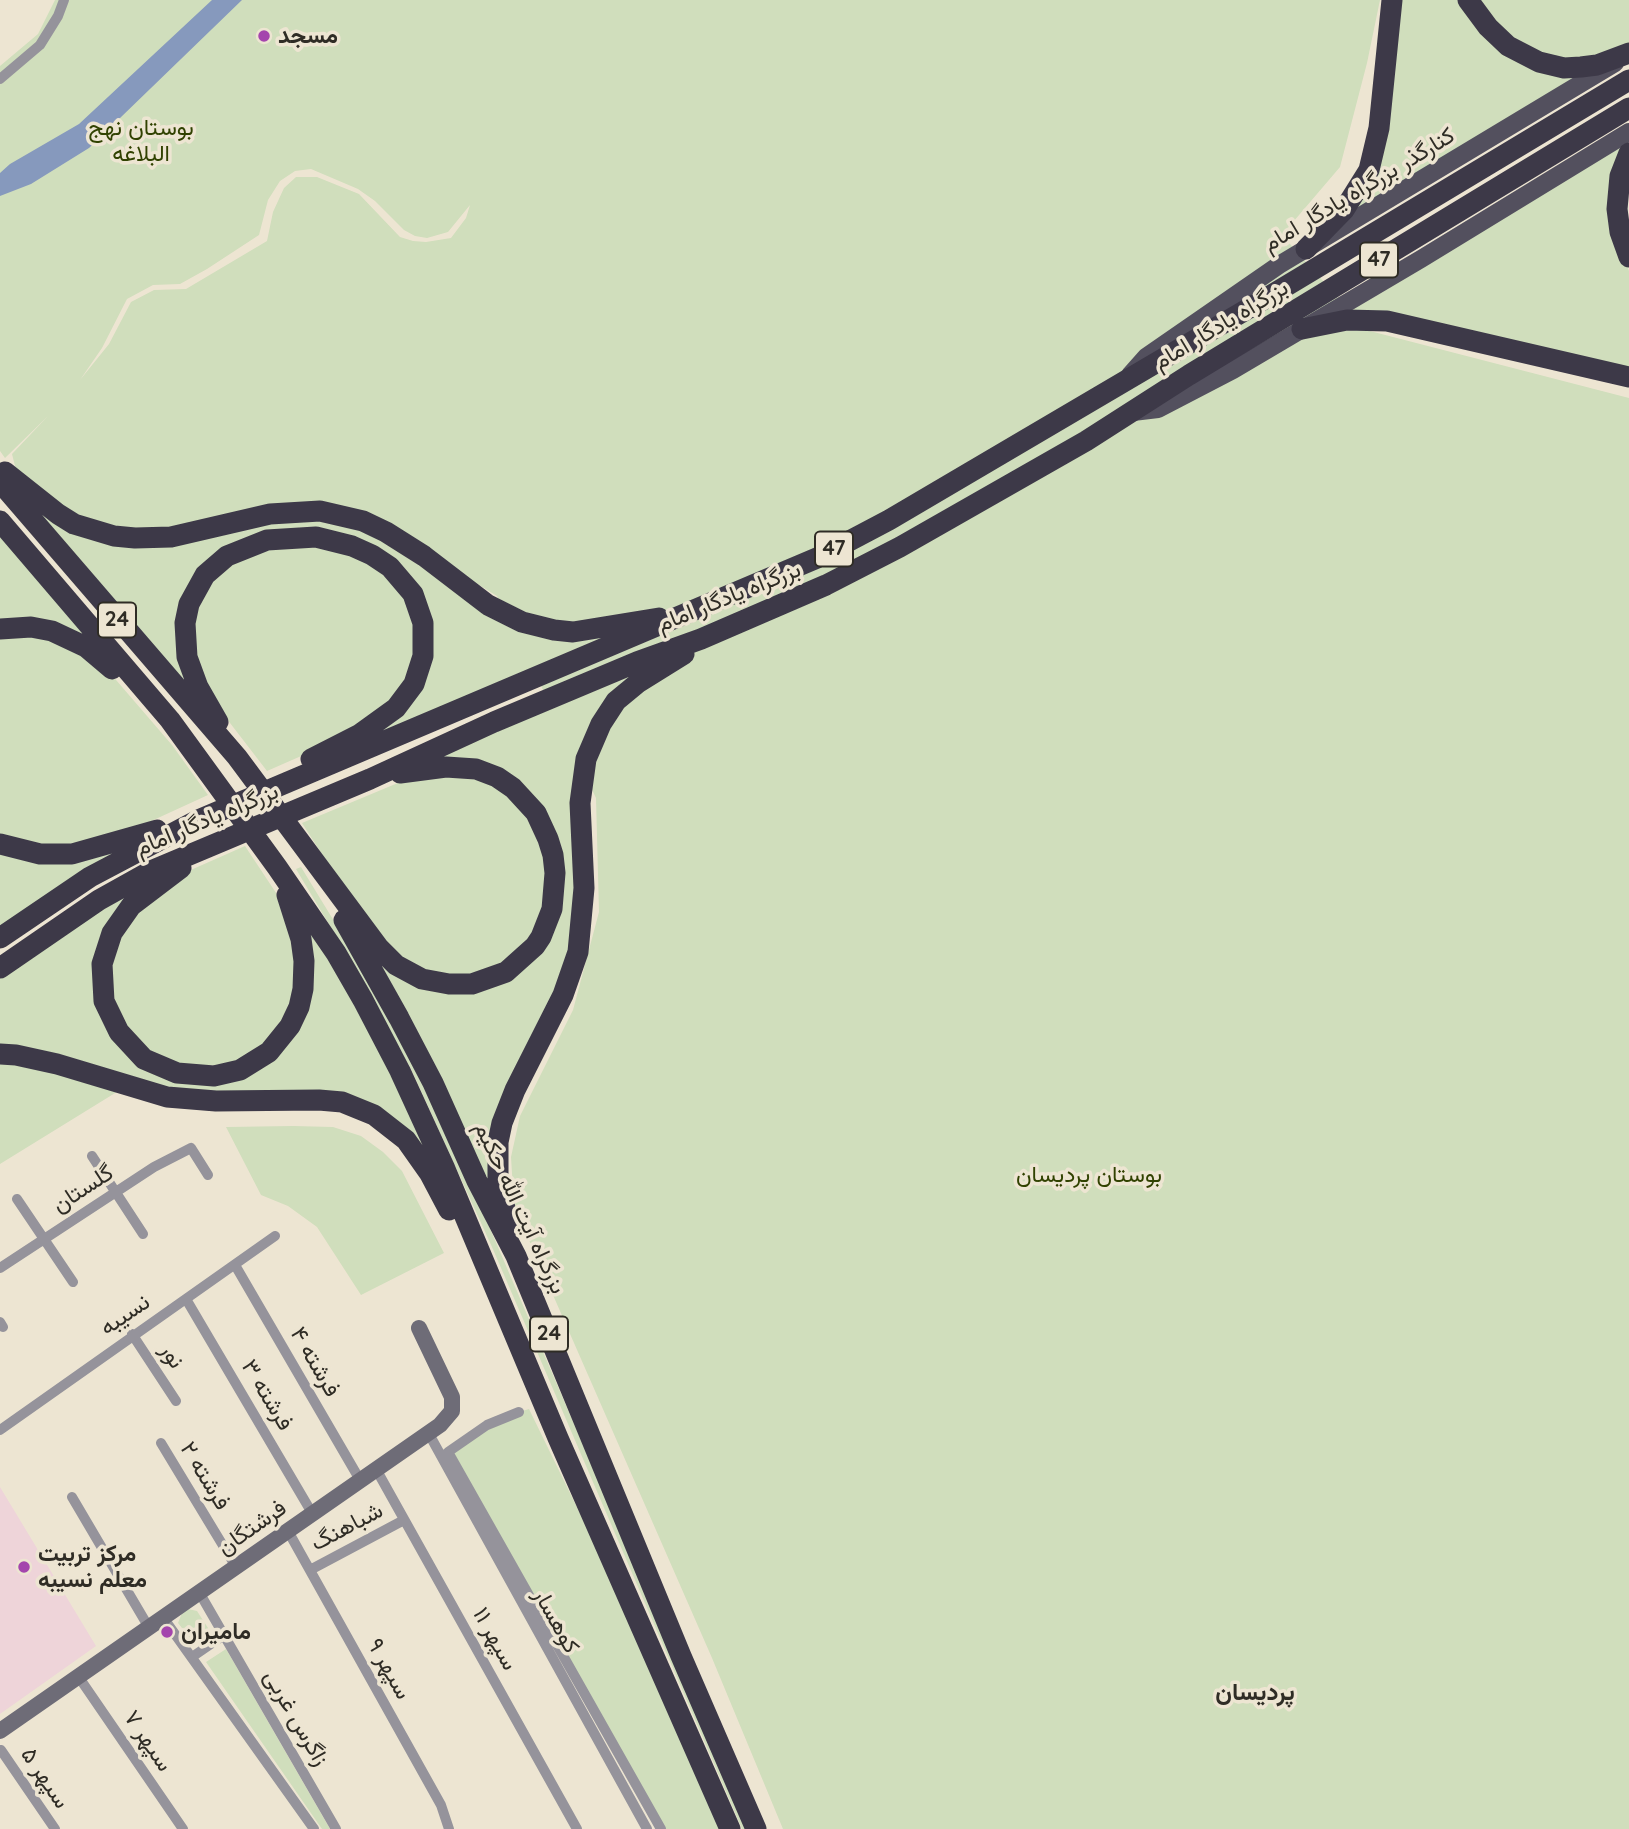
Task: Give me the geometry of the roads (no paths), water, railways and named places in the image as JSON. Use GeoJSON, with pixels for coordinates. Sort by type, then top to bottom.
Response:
{"type":"FeatureCollection","features":[{"type":"Feature","properties":{"kind":"highway"},"geometry":{"type":"LineString","coordinates":[[1306,248],[1344,210],[1369,170],[1379,128],[1392,0]]}},
{"type":"Feature","properties":{"kind":"highway"},"geometry":{"type":"LineString","coordinates":[[1468,0],[1488,27],[1508,46],[1539,62],[1564,68],[1581,67],[1597,65],[1629,53]]}},
{"type":"Feature","properties":{"kind":"highway","name":"بزرگراه یادگار امام"},"geometry":{"type":"LineString","coordinates":[[0,938],[90,877],[196,821],[817,558],[889,520],[1124,383],[1629,80]]}},
{"type":"Feature","properties":{"kind":"highway","name":"بزرگراه یادگار امام"},"geometry":{"type":"LineString","coordinates":[[0,968],[123,886],[151,871],[370,779],[494,722],[637,662],[701,639],[826,585],[900,547],[1086,441],[1629,108]]}},
{"type":"Feature","properties":{"kind":"highway"},"geometry":{"type":"LineString","coordinates":[[1629,153],[1620,176],[1617,209],[1620,232],[1629,257]]}},
{"type":"Feature","properties":{"kind":"highway"},"geometry":{"type":"LineString","coordinates":[[1302,329],[1347,320],[1387,321],[1629,377]]}},
{"type":"Feature","properties":{"kind":"highway"},"geometry":{"type":"LineString","coordinates":[[0,468],[58,514],[74,523],[114,536],[172,537],[270,514],[320,511],[340,514],[386,532],[424,556],[488,605],[536,626],[562,632],[584,631],[685,614]]}},
{"type":"Feature","properties":{"kind":"highway","name":"24"},"geometry":{"type":"LineString","coordinates":[[0,482],[237,757],[308,854]]}},
{"type":"Feature","properties":{"kind":"highway","name":"24"},"geometry":{"type":"LineString","coordinates":[[0,521],[170,720],[278,867],[336,953],[400,1071],[469,1223],[558,1438],[730,1829]]}},
{"type":"Feature","properties":{"kind":"highway"},"geometry":{"type":"LineString","coordinates":[[237,757],[198,687],[187,657],[185,623],[189,604],[205,575],[238,550],[285,537],[316,537],[335,541],[372,555],[390,567],[413,594],[423,624],[424,656],[414,684],[387,717],[297,766],[275,787]]}},
{"type":"Feature","properties":{"kind":"highway"},"geometry":{"type":"LineString","coordinates":[[0,629],[32,627],[71,638],[101,658],[130,688],[170,720]]}},
{"type":"Feature","properties":{"kind":"highway"},"geometry":{"type":"LineString","coordinates":[[516,1256],[498,1179],[498,1142],[502,1123],[515,1090],[556,1010],[578,952],[584,888],[580,803],[586,759],[601,724],[616,701],[639,682],[678,659],[701,639]]}},
{"type":"Feature","properties":{"kind":"highway"},"geometry":{"type":"LineString","coordinates":[[308,854],[379,948],[396,965],[422,979],[449,984],[472,984],[486,980],[512,967],[535,946],[552,909],[555,873],[548,839],[527,800],[497,777],[464,767],[446,766],[370,779]]}},
{"type":"Feature","properties":{"kind":"highway"},"geometry":{"type":"LineString","coordinates":[[0,844],[40,854],[72,854],[196,821]]}},
{"type":"Feature","properties":{"kind":"highway"},"geometry":{"type":"LineString","coordinates":[[211,846],[131,906],[112,933],[102,964],[104,1001],[119,1032],[144,1059],[177,1073],[214,1076],[240,1070],[260,1059],[278,1043],[295,1017],[303,989],[303,950],[298,925],[278,867]]}},
{"type":"Feature","properties":{"kind":"highway","name":"بزرگراه آیت الله حکیم"},"geometry":{"type":"LineString","coordinates":[[308,854],[433,1083],[477,1181],[516,1256],[681,1656],[756,1829]]}},
{"type":"Feature","properties":{"kind":"highway"},"geometry":{"type":"LineString","coordinates":[[0,1054],[57,1064],[167,1097],[216,1101],[333,1101],[374,1115],[406,1140],[439,1189],[558,1438]]}},
{"type":"Feature","properties":{"kind":"main road","name":"کنارگذر بزرگراه یادگار امام"},"geometry":{"type":"LineString","coordinates":[[1124,383],[1146,357],[1306,248],[1328,238],[1526,119],[1629,53]]}},
{"type":"Feature","properties":{"kind":"main road"},"geometry":{"type":"LineString","coordinates":[[1130,412],[1158,409],[1302,329],[1629,132]]}},
{"type":"Feature","properties":{"kind":"street"},"geometry":{"type":"LineString","coordinates":[[0,79],[40,46],[64,0]]}},
{"type":"Feature","properties":{"kind":"street","name":"گلستان"},"geometry":{"type":"LineString","coordinates":[[0,1268],[154,1167],[191,1148],[208,1175]]}},
{"type":"Feature","properties":{"kind":"street"},"geometry":{"type":"LineString","coordinates":[[92,1156],[143,1234]]}},
{"type":"Feature","properties":{"kind":"street"},"geometry":{"type":"LineString","coordinates":[[17,1199],[73,1282]]}},
{"type":"Feature","properties":{"kind":"street","name":"نسیبه"},"geometry":{"type":"LineString","coordinates":[[0,1430],[132,1334],[275,1236]]}},
{"type":"Feature","properties":{"kind":"street","name":"فرشته ۴"},"geometry":{"type":"LineString","coordinates":[[235,1265],[360,1480]]}},
{"type":"Feature","properties":{"kind":"street","name":"فرشته ۳"},"geometry":{"type":"LineString","coordinates":[[186,1299],[312,1513]]}},
{"type":"Feature","properties":{"kind":"street","name":"فرشتگان"},"geometry":{"type":"LineString","coordinates":[[0,1731],[162,1616],[429,1434],[448,1418],[453,1404],[449,1391],[419,1328]]}},
{"type":"Feature","properties":{"kind":"street","name":"نور"},"geometry":{"type":"LineString","coordinates":[[132,1334],[176,1401]]}},
{"type":"Feature","properties":{"kind":"street"},"geometry":{"type":"LineString","coordinates":[[519,1412],[487,1426],[448,1452],[661,1829]]}},
{"type":"Feature","properties":{"kind":"street","name":"کوهسار"},"geometry":{"type":"LineString","coordinates":[[429,1434],[647,1829]]}},
{"type":"Feature","properties":{"kind":"street","name":"فرشته ۲"},"geometry":{"type":"LineString","coordinates":[[161,1444],[236,1567]]}},
{"type":"Feature","properties":{"kind":"street","name":"سپهر ۱۱"},"geometry":{"type":"LineString","coordinates":[[376,1469],[577,1829]]}},
{"type":"Feature","properties":{"kind":"street"},"geometry":{"type":"LineString","coordinates":[[72,1497],[148,1626]]}},
{"type":"Feature","properties":{"kind":"street","name":"شباهنگ"},"geometry":{"type":"LineString","coordinates":[[310,1570],[404,1520]]}},
{"type":"Feature","properties":{"kind":"street","name":"سپهر ۹"},"geometry":{"type":"LineString","coordinates":[[288,1531],[441,1805],[449,1829]]}},
{"type":"Feature","properties":{"kind":"street","name":"زاگرس غربی"},"geometry":{"type":"LineString","coordinates":[[199,1592],[336,1829]]}},
{"type":"Feature","properties":{"kind":"street","name":"زاگرس غربی"},"geometry":{"type":"LineString","coordinates":[[162,1616],[314,1829]]}},
{"type":"Feature","properties":{"kind":"street"},"geometry":{"type":"LineString","coordinates":[[192,1657],[224,1635]]}},
{"type":"Feature","properties":{"kind":"street","name":"سپهر ۷"},"geometry":{"type":"LineString","coordinates":[[78,1676],[183,1829]]}},
{"type":"Feature","properties":{"kind":"street","name":"سپهر ۵"},"geometry":{"type":"LineString","coordinates":[[1,1750],[55,1829]]}},
{"type":"Feature","properties":{"kind":"water"},"geometry":{"type":"Polygon","coordinates":[[[212,0],[242,0],[89,148],[31,184],[0,196],[0,173],[10,164],[79,124],[212,0]]]}},
{"type":"Feature","properties":{"kind":"place","name":"مسجد"},"geometry":{"type":"Point","coordinates":[264,36]}},
{"type":"Feature","properties":{"kind":"place","name":"مرکز تربیت معلم نسیبه"},"geometry":{"type":"Point","coordinates":[24,1567]}},
{"type":"Feature","properties":{"kind":"place","name":"مامیران"},"geometry":{"type":"Point","coordinates":[167,1632]}},
{"type":"Feature","properties":{"kind":"district","name":"پردیسان"},"geometry":{"type":"Point","coordinates":[1255,1693]}},
{"type":"Feature","properties":{"kind":"park label","name":"بوستان نهج البلاغه"},"geometry":{"type":"Point","coordinates":[141,141]}},
{"type":"Feature","properties":{"kind":"park label","name":"بوستان پردیسان"},"geometry":{"type":"Point","coordinates":[1089,1175]}}]}
